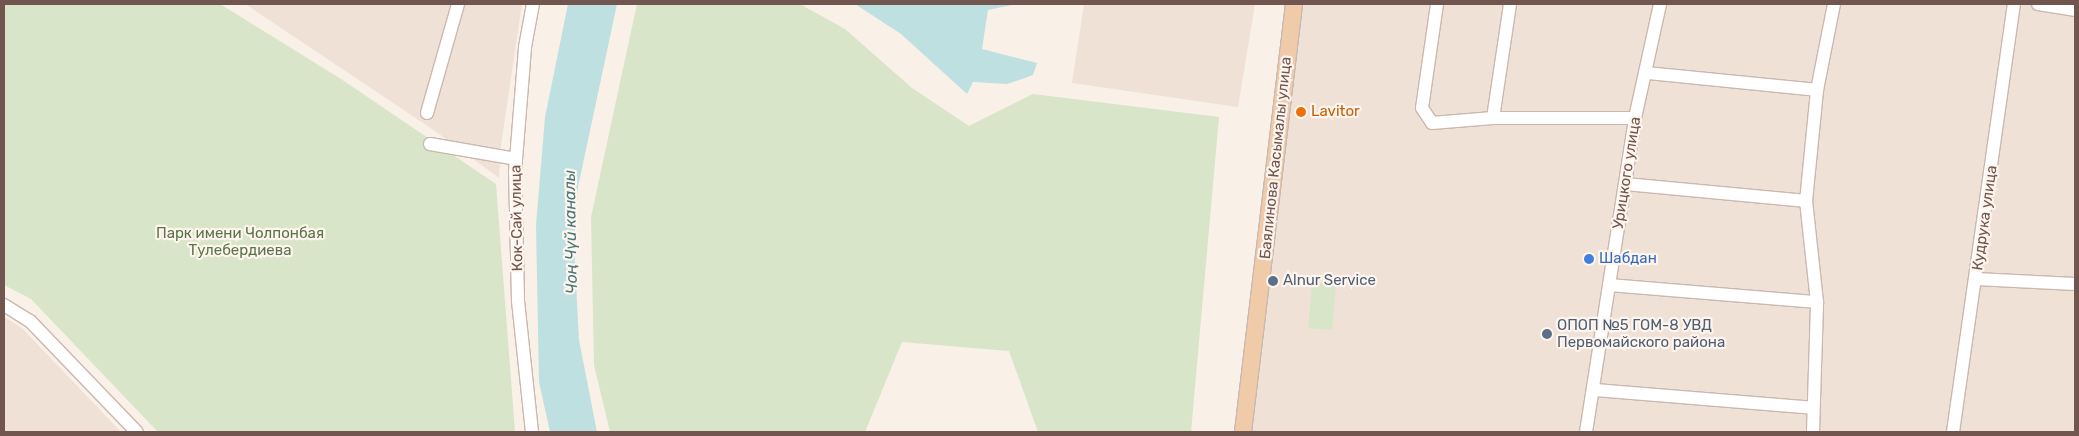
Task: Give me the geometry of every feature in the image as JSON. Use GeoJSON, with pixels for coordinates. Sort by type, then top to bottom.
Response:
{"type":"FeatureCollection","features":[{"type":"Feature","properties":{"kind":"main road","name":"Баялинова Касымалы улица"},"geometry":{"type":"LineString","coordinates":[[1243,432],[1294,4]]}},
{"type":"Feature","properties":{"kind":"street"},"geometry":{"type":"LineString","coordinates":[[427,113],[458,4]]}},
{"type":"Feature","properties":{"kind":"street","name":"Кок-Сай улица"},"geometry":{"type":"LineString","coordinates":[[532,432],[518,300],[516,159],[525,47],[533,4]]}},
{"type":"Feature","properties":{"kind":"street"},"geometry":{"type":"LineString","coordinates":[[1437,4],[1422,108],[1432,123],[1493,118],[1635,118]]}},
{"type":"Feature","properties":{"kind":"street"},"geometry":{"type":"LineString","coordinates":[[1493,118],[1510,4]]}},
{"type":"Feature","properties":{"kind":"street","name":"Урицкого улица"},"geometry":{"type":"LineString","coordinates":[[1586,432],[1595,390],[1635,118],[1647,73],[1660,4]]}},
{"type":"Feature","properties":{"kind":"street"},"geometry":{"type":"LineString","coordinates":[[1813,432],[1812,408],[1817,302],[1806,201],[1817,90],[1834,4]]}},
{"type":"Feature","properties":{"kind":"street","name":"Кудрука улица"},"geometry":{"type":"LineString","coordinates":[[1953,432],[2014,4]]}},
{"type":"Feature","properties":{"kind":"street"},"geometry":{"type":"LineString","coordinates":[[2038,4],[2075,10]]}},
{"type":"Feature","properties":{"kind":"street"},"geometry":{"type":"LineString","coordinates":[[1647,73],[1817,90]]}},
{"type":"Feature","properties":{"kind":"street"},"geometry":{"type":"LineString","coordinates":[[430,144],[516,159]]}},
{"type":"Feature","properties":{"kind":"street"},"geometry":{"type":"LineString","coordinates":[[1626,184],[1806,201]]}},
{"type":"Feature","properties":{"kind":"street"},"geometry":{"type":"LineString","coordinates":[[1976,280],[2075,284]]}},
{"type":"Feature","properties":{"kind":"street"},"geometry":{"type":"LineString","coordinates":[[1609,285],[1817,302]]}},
{"type":"Feature","properties":{"kind":"street"},"geometry":{"type":"LineString","coordinates":[[4,305],[30,321],[137,432]]}},
{"type":"Feature","properties":{"kind":"street"},"geometry":{"type":"LineString","coordinates":[[1595,390],[1812,408]]}},
{"type":"Feature","properties":{"kind":"shaded area"},"geometry":{"type":"Polygon","coordinates":[[[245,4],[522,4],[501,145],[499,178],[435,131],[245,4]]]}},
{"type":"Feature","properties":{"kind":"shaded area"},"geometry":{"type":"Polygon","coordinates":[[[1084,4],[1255,4],[1238,107],[1072,83],[1084,4]]]}},
{"type":"Feature","properties":{"kind":"shaded area"},"geometry":{"type":"Polygon","coordinates":[[[1300,4],[2075,4],[2075,432],[1246,432],[1300,4]]]}},
{"type":"Feature","properties":{"kind":"shaded area"},"geometry":{"type":"Polygon","coordinates":[[[4,317],[22,328],[121,432],[4,432],[4,317]]]}},
{"type":"Feature","properties":{"kind":"green space","name":"Парк имени Чолпонбая Тулебердиева"},"geometry":{"type":"Polygon","coordinates":[[[4,4],[220,4],[341,79],[496,184],[515,432],[158,432],[31,299],[4,285],[4,4]]]}},
{"type":"Feature","properties":{"kind":"green space"},"geometry":{"type":"Polygon","coordinates":[[[637,4],[800,4],[845,29],[912,88],[969,126],[1033,94],[1219,117],[1191,432],[1038,432],[1009,351],[902,342],[865,432],[610,432],[594,365],[591,217],[637,4]]]}},
{"type":"Feature","properties":{"kind":"green space"},"geometry":{"type":"Polygon","coordinates":[[[1312,283],[1336,285],[1332,330],[1308,328],[1312,283]]]}},
{"type":"Feature","properties":{"kind":"water","name":"Чоң Чүй каналы"},"geometry":{"type":"Polygon","coordinates":[[[568,4],[617,4],[578,187],[574,243],[579,340],[597,432],[550,432],[539,382],[536,225],[545,117],[568,4]]]}},
{"type":"Feature","properties":{"kind":"water"},"geometry":{"type":"Polygon","coordinates":[[[855,4],[1017,4],[988,10],[982,49],[1037,63],[1033,75],[1007,84],[973,82],[967,94],[901,34],[855,4]]]}},
{"type":"Feature","properties":{"kind":"place","name":"Lavitor"},"geometry":{"type":"Point","coordinates":[1301,112]}},
{"type":"Feature","properties":{"kind":"place","name":"Шабдан"},"geometry":{"type":"Point","coordinates":[1589,259]}},
{"type":"Feature","properties":{"kind":"place","name":"Alnur Service"},"geometry":{"type":"Point","coordinates":[1273,281]}},
{"type":"Feature","properties":{"kind":"place","name":"ОПОП №5 ГОМ-8 УВД Первомайского района"},"geometry":{"type":"Point","coordinates":[1547,334]}}]}
